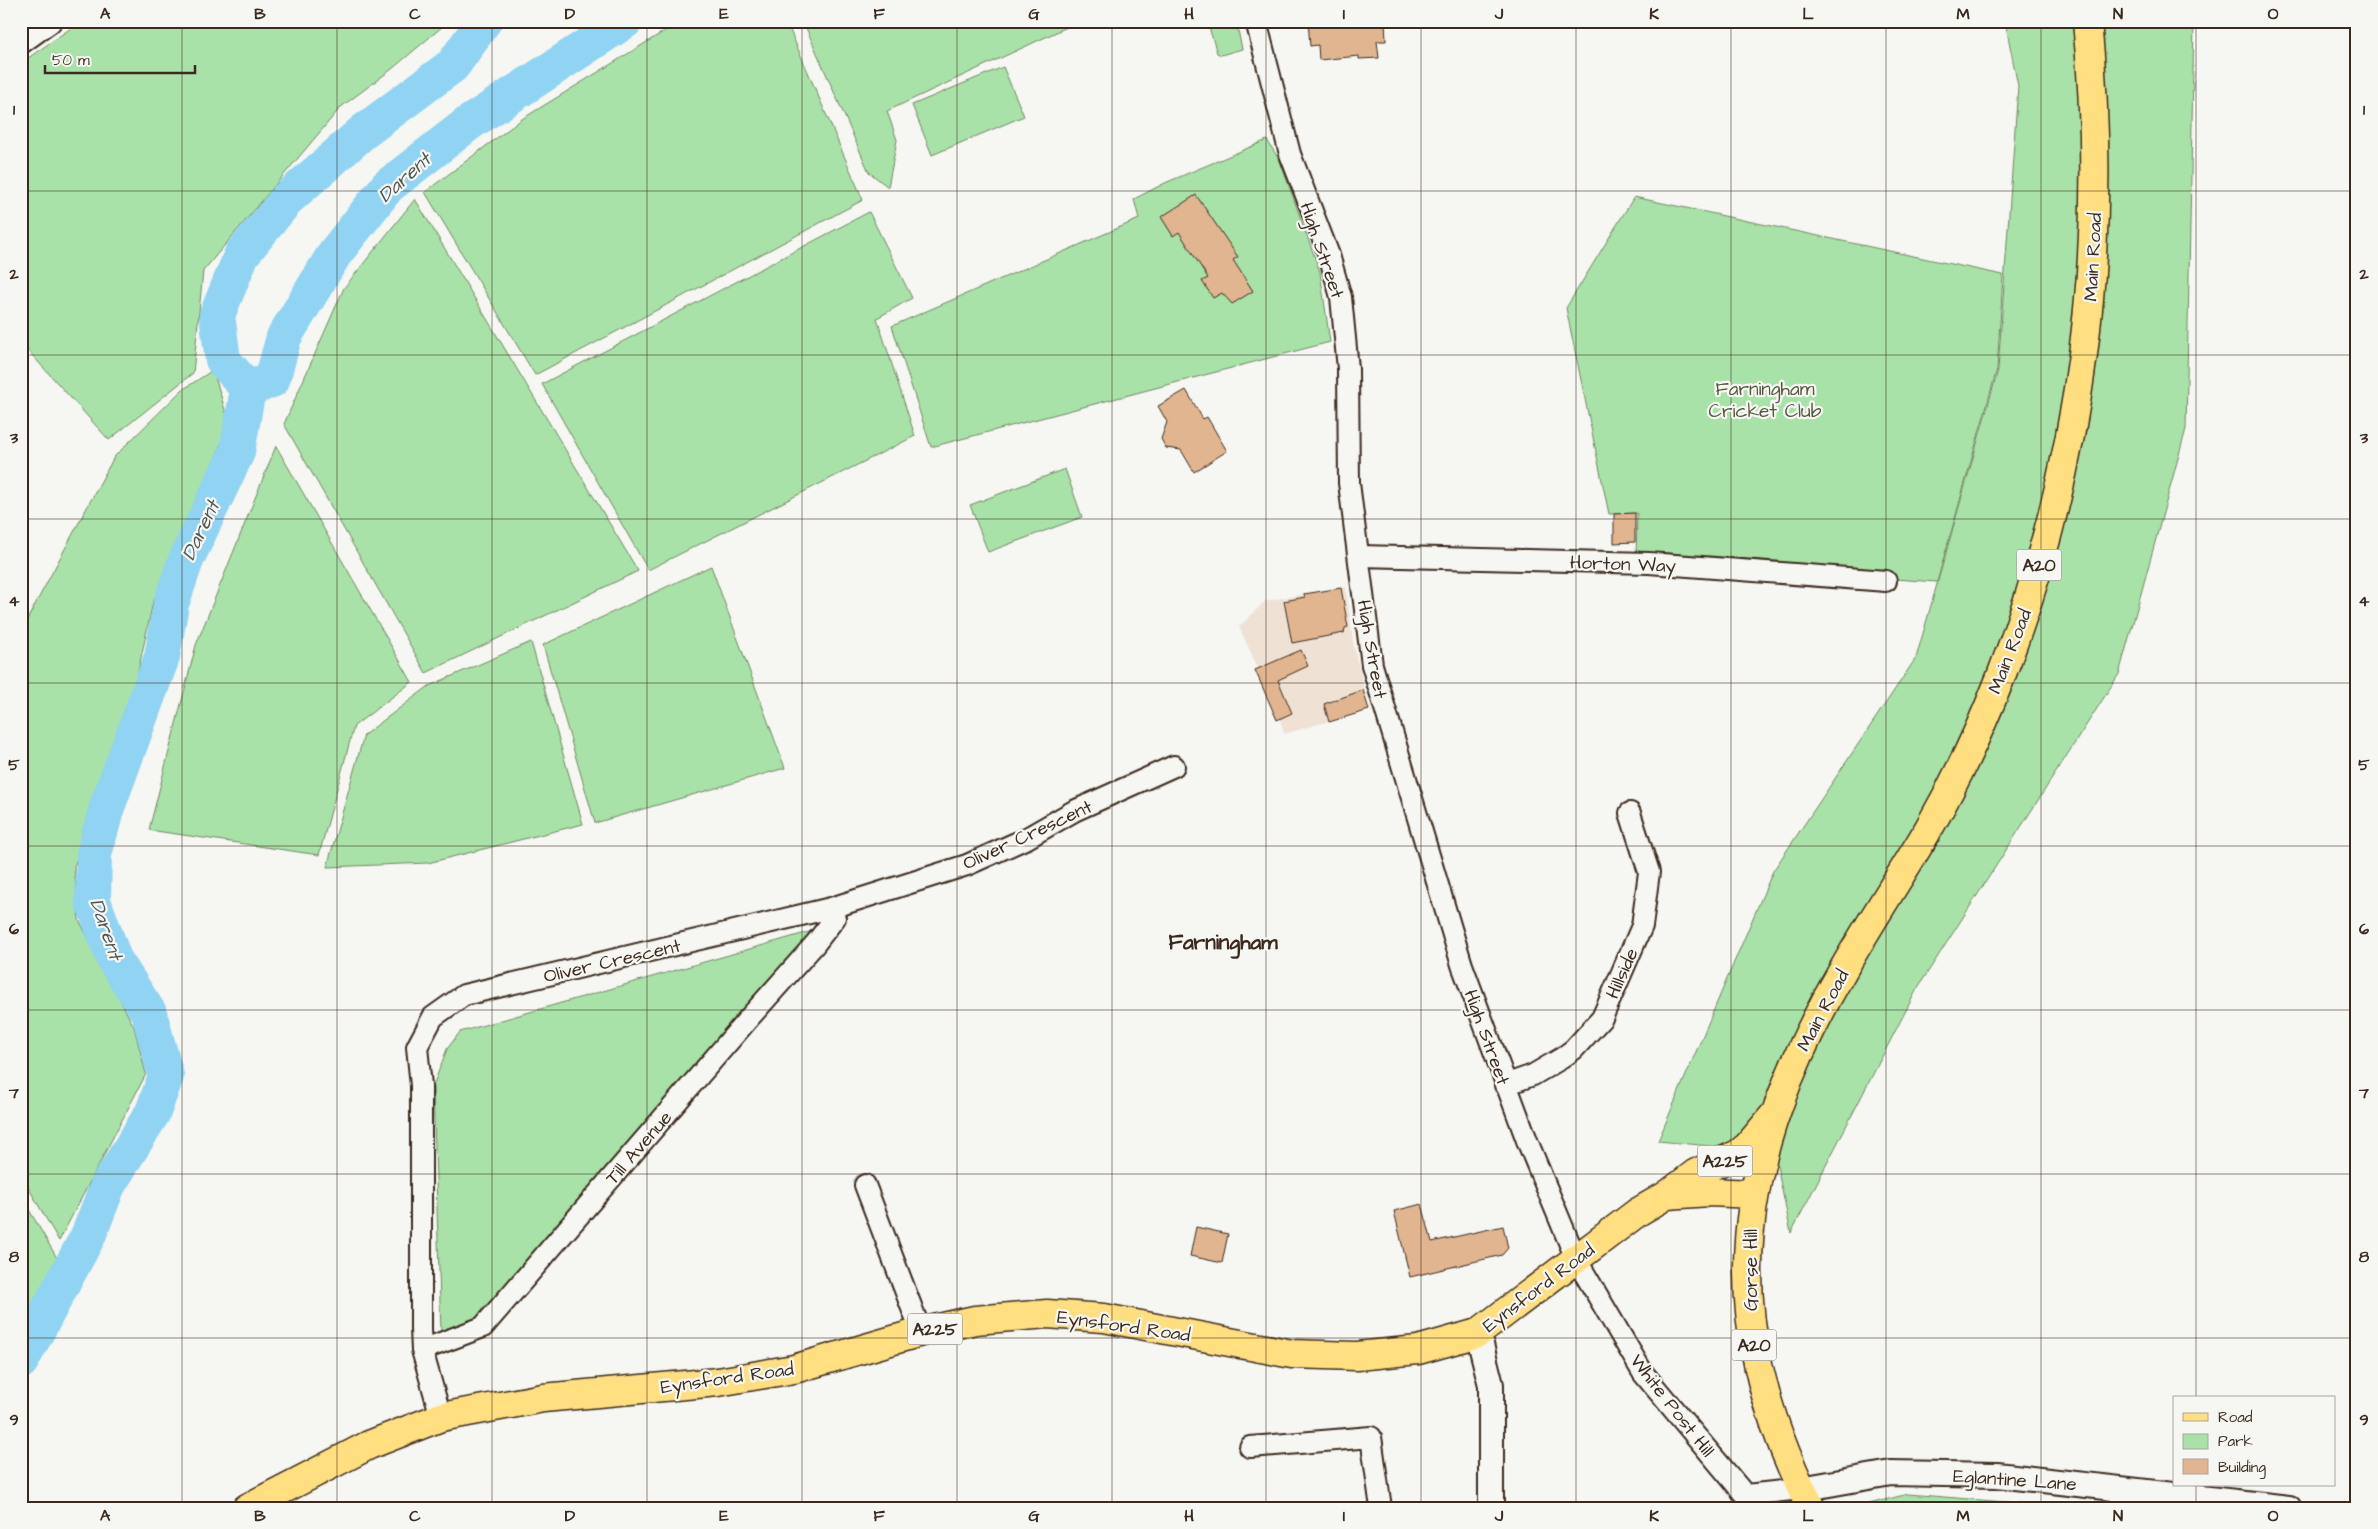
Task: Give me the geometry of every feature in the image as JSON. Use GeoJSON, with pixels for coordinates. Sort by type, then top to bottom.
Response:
{"type":"FeatureCollection","features":[{"type":"Feature","properties":{"kind":"main road","name":"Main Road"},"geometry":{"type":"LineString","coordinates":[[1774,1115],[1786,1084],[1820,1011],[1930,826],[1955,778],[1998,682],[2032,589],[2049,533],[2072,430],[2090,298],[2095,219],[2095,156],[2092,78],[2087,21]]}},
{"type":"Feature","properties":{"kind":"main road","name":"Gorse Hill"},"geometry":{"type":"LineString","coordinates":[[1774,1115],[1753,1194],[1747,1254],[1747,1290],[1751,1334],[1771,1414],[1786,1456],[1806,1498]]}},
{"type":"Feature","properties":{"kind":"main road","name":"Eynsford Road"},"geometry":{"type":"LineString","coordinates":[[247,1508],[370,1445],[441,1417],[544,1398],[728,1381],[794,1369],[921,1332],[975,1320],[1047,1314],[1104,1318],[1292,1354],[1357,1356],[1418,1350],[1478,1333],[1638,1212],[1668,1195],[1696,1173],[1738,1154],[1748,1146],[1774,1115]]}},
{"type":"Feature","properties":{"kind":"main road","name":"Eynsford Road"},"geometry":{"type":"LineString","coordinates":[[1668,1195],[1709,1192],[1753,1194]]}},
{"type":"Feature","properties":{"kind":"street"},"geometry":{"type":"LineString","coordinates":[[21,41],[49,21]]}},
{"type":"Feature","properties":{"kind":"street","name":"High Street"},"geometry":{"type":"LineString","coordinates":[[1256,21],[1290,154],[1329,254],[1341,298],[1348,369],[1349,483],[1360,556],[1368,643],[1378,688],[1462,965],[1505,1085],[1550,1200],[1576,1259]]}},
{"type":"Feature","properties":{"kind":"street","name":"Horton Way"},"geometry":{"type":"LineString","coordinates":[[1360,556],[1649,563],[1886,581]]}},
{"type":"Feature","properties":{"kind":"street","name":"Oliver Crescent"},"geometry":{"type":"LineString","coordinates":[[441,1417],[422,1350],[421,1086],[417,1046],[433,1017],[464,995],[830,908],[967,864],[1027,838],[1074,811],[1174,766]]}},
{"type":"Feature","properties":{"kind":"street","name":"Hillside"},"geometry":{"type":"LineString","coordinates":[[1505,1085],[1533,1075],[1562,1058],[1574,1049],[1602,1018],[1642,926],[1649,872],[1630,813]]}},
{"type":"Feature","properties":{"kind":"street","name":"Till Avenue"},"geometry":{"type":"LineString","coordinates":[[422,1350],[483,1327],[749,1018],[816,944],[835,918]]}},
{"type":"Feature","properties":{"kind":"street"},"geometry":{"type":"LineString","coordinates":[[865,1185],[921,1332]]}},
{"type":"Feature","properties":{"kind":"street","name":"White Post Hill"},"geometry":{"type":"LineString","coordinates":[[1576,1259],[1643,1373],[1751,1501],[1806,1498]]}},
{"type":"Feature","properties":{"kind":"street"},"geometry":{"type":"LineString","coordinates":[[1478,1333],[1491,1385],[1491,1508]]}},
{"type":"Feature","properties":{"kind":"street"},"geometry":{"type":"LineString","coordinates":[[1250,1447],[1371,1437],[1381,1508]]}},
{"type":"Feature","properties":{"kind":"street","name":"Eglantine Lane"},"geometry":{"type":"LineString","coordinates":[[1806,1498],[1891,1473],[1997,1475],[2289,1508]]}},
{"type":"Feature","properties":{"kind":"shaded area"},"geometry":{"type":"Polygon","coordinates":[[[1346,587],[1353,642],[1369,710],[1284,734],[1280,719],[1277,720],[1255,670],[1258,668],[1239,627],[1265,601],[1346,587]]]}},
{"type":"Feature","properties":{"kind":"green space"},"geometry":{"type":"Polygon","coordinates":[[[81,21],[449,21],[392,69],[341,107],[203,271],[193,373],[109,440],[21,343],[21,63],[81,21]]]}},
{"type":"Feature","properties":{"kind":"green space"},"geometry":{"type":"Polygon","coordinates":[[[681,21],[786,21],[863,200],[535,375],[425,192],[522,119],[681,21]]]}},
{"type":"Feature","properties":{"kind":"green space"},"geometry":{"type":"Polygon","coordinates":[[[803,21],[1080,21],[887,111],[897,140],[888,187],[869,172],[803,21]]]}},
{"type":"Feature","properties":{"kind":"green space"},"geometry":{"type":"Polygon","coordinates":[[[1207,21],[1236,21],[1242,49],[1221,55],[1217,53],[1207,21]]]}},
{"type":"Feature","properties":{"kind":"green space"},"geometry":{"type":"Polygon","coordinates":[[[2005,21],[2194,21],[2186,429],[2119,674],[1917,989],[1791,1233],[1774,1152],[1658,1141],[1773,871],[1916,658],[1998,370],[2018,86],[2005,21]]]}},
{"type":"Feature","properties":{"kind":"green space"},"geometry":{"type":"Polygon","coordinates":[[[1003,67],[1024,116],[932,155],[912,105],[1003,67]]]}},
{"type":"Feature","properties":{"kind":"green space"},"geometry":{"type":"Polygon","coordinates":[[[1267,140],[1280,161],[1320,272],[1330,342],[931,447],[892,326],[1139,219],[1134,199],[1165,183],[1267,140]]]}},
{"type":"Feature","properties":{"kind":"green space","name":"Farningham Cricket Club"},"geometry":{"type":"Polygon","coordinates":[[[1634,197],[2003,275],[1997,369],[1937,582],[1636,561],[1637,513],[1609,514],[1566,308],[1634,197]]]}},
{"type":"Feature","properties":{"kind":"green space"},"geometry":{"type":"Polygon","coordinates":[[[415,199],[638,571],[426,673],[284,424],[344,288],[415,199]]]}},
{"type":"Feature","properties":{"kind":"green space"},"geometry":{"type":"Polygon","coordinates":[[[869,212],[912,298],[877,318],[915,436],[648,570],[542,384],[869,212]]]}},
{"type":"Feature","properties":{"kind":"green space"},"geometry":{"type":"Polygon","coordinates":[[[213,370],[229,423],[206,482],[153,602],[136,681],[74,867],[79,920],[134,1027],[146,1074],[59,1241],[21,1175],[21,631],[114,457],[182,390],[213,370]]]}},
{"type":"Feature","properties":{"kind":"green space"},"geometry":{"type":"Polygon","coordinates":[[[276,446],[412,682],[354,726],[319,855],[149,830],[196,645],[276,446]]]}},
{"type":"Feature","properties":{"kind":"green space"},"geometry":{"type":"Polygon","coordinates":[[[1065,469],[1082,517],[988,552],[970,505],[1065,469]]]}},
{"type":"Feature","properties":{"kind":"green space"},"geometry":{"type":"Polygon","coordinates":[[[711,566],[785,768],[595,823],[543,645],[711,566]]]}},
{"type":"Feature","properties":{"kind":"green space"},"geometry":{"type":"Polygon","coordinates":[[[531,642],[583,824],[428,863],[327,867],[364,735],[429,686],[531,642]]]}},
{"type":"Feature","properties":{"kind":"green space"},"geometry":{"type":"Polygon","coordinates":[[[823,928],[480,1325],[463,1331],[441,1332],[433,1086],[447,1049],[460,1032],[823,928]]]}},
{"type":"Feature","properties":{"kind":"green space"},"geometry":{"type":"Polygon","coordinates":[[[21,1196],[57,1258],[21,1333],[21,1196]]]}},
{"type":"Feature","properties":{"kind":"green space"},"geometry":{"type":"Polygon","coordinates":[[[1795,1483],[1810,1508],[1756,1508],[1795,1483]]]}},
{"type":"Feature","properties":{"kind":"green space"},"geometry":{"type":"Polygon","coordinates":[[[1908,1494],[2078,1508],[1857,1507],[1908,1494]]]}},
{"type":"Feature","properties":{"kind":"building"},"geometry":{"type":"Polygon","coordinates":[[[1308,21],[1385,21],[1386,41],[1377,41],[1379,58],[1359,59],[1359,56],[1319,60],[1318,45],[1310,46],[1308,21]]]}},
{"type":"Feature","properties":{"kind":"building"},"geometry":{"type":"Polygon","coordinates":[[[1196,195],[1238,257],[1233,260],[1253,291],[1232,304],[1222,293],[1213,298],[1202,281],[1208,278],[1179,232],[1173,236],[1161,217],[1196,195]]]}},
{"type":"Feature","properties":{"kind":"building"},"geometry":{"type":"Polygon","coordinates":[[[1186,390],[1203,419],[1207,417],[1227,451],[1194,472],[1181,450],[1166,448],[1161,439],[1167,422],[1158,406],[1186,390]]]}},
{"type":"Feature","properties":{"kind":"building"},"geometry":{"type":"Polygon","coordinates":[[[1635,513],[1635,542],[1614,543],[1614,514],[1635,513]]]}},
{"type":"Feature","properties":{"kind":"building"},"geometry":{"type":"Polygon","coordinates":[[[1341,588],[1348,627],[1345,628],[1344,633],[1292,643],[1284,601],[1305,597],[1304,594],[1341,588]]]}},
{"type":"Feature","properties":{"kind":"building"},"geometry":{"type":"Polygon","coordinates":[[[1301,650],[1308,666],[1278,680],[1292,713],[1277,720],[1255,670],[1301,650]]]}},
{"type":"Feature","properties":{"kind":"building"},"geometry":{"type":"Polygon","coordinates":[[[1363,690],[1369,710],[1329,722],[1324,704],[1363,690]]]}},
{"type":"Feature","properties":{"kind":"building"},"geometry":{"type":"Polygon","coordinates":[[[1422,1204],[1432,1242],[1503,1226],[1508,1248],[1502,1255],[1410,1277],[1394,1211],[1422,1204]]]}},
{"type":"Feature","properties":{"kind":"building"},"geometry":{"type":"Polygon","coordinates":[[[1196,1227],[1228,1234],[1222,1263],[1190,1256],[1196,1227]]]}},
{"type":"Feature","properties":{"kind":"waterway","name":"Darent"},"geometry":{"type":"LineString","coordinates":[[21,1361],[88,1236],[108,1185],[153,1112],[166,1076],[149,1013],[114,959],[93,901],[94,854],[107,807],[162,657],[171,604],[186,560],[237,452],[248,389],[223,360],[217,315],[242,254],[288,198],[363,132],[453,65],[484,21]]}},
{"type":"Feature","properties":{"kind":"waterway","name":"Darent"},"geometry":{"type":"LineString","coordinates":[[248,389],[272,380],[284,337],[335,253],[388,186],[469,123],[625,21]]}},
{"type":"Feature","properties":{"kind":"district","name":"Farningham"},"geometry":{"type":"Point","coordinates":[1223,942]}}]}
